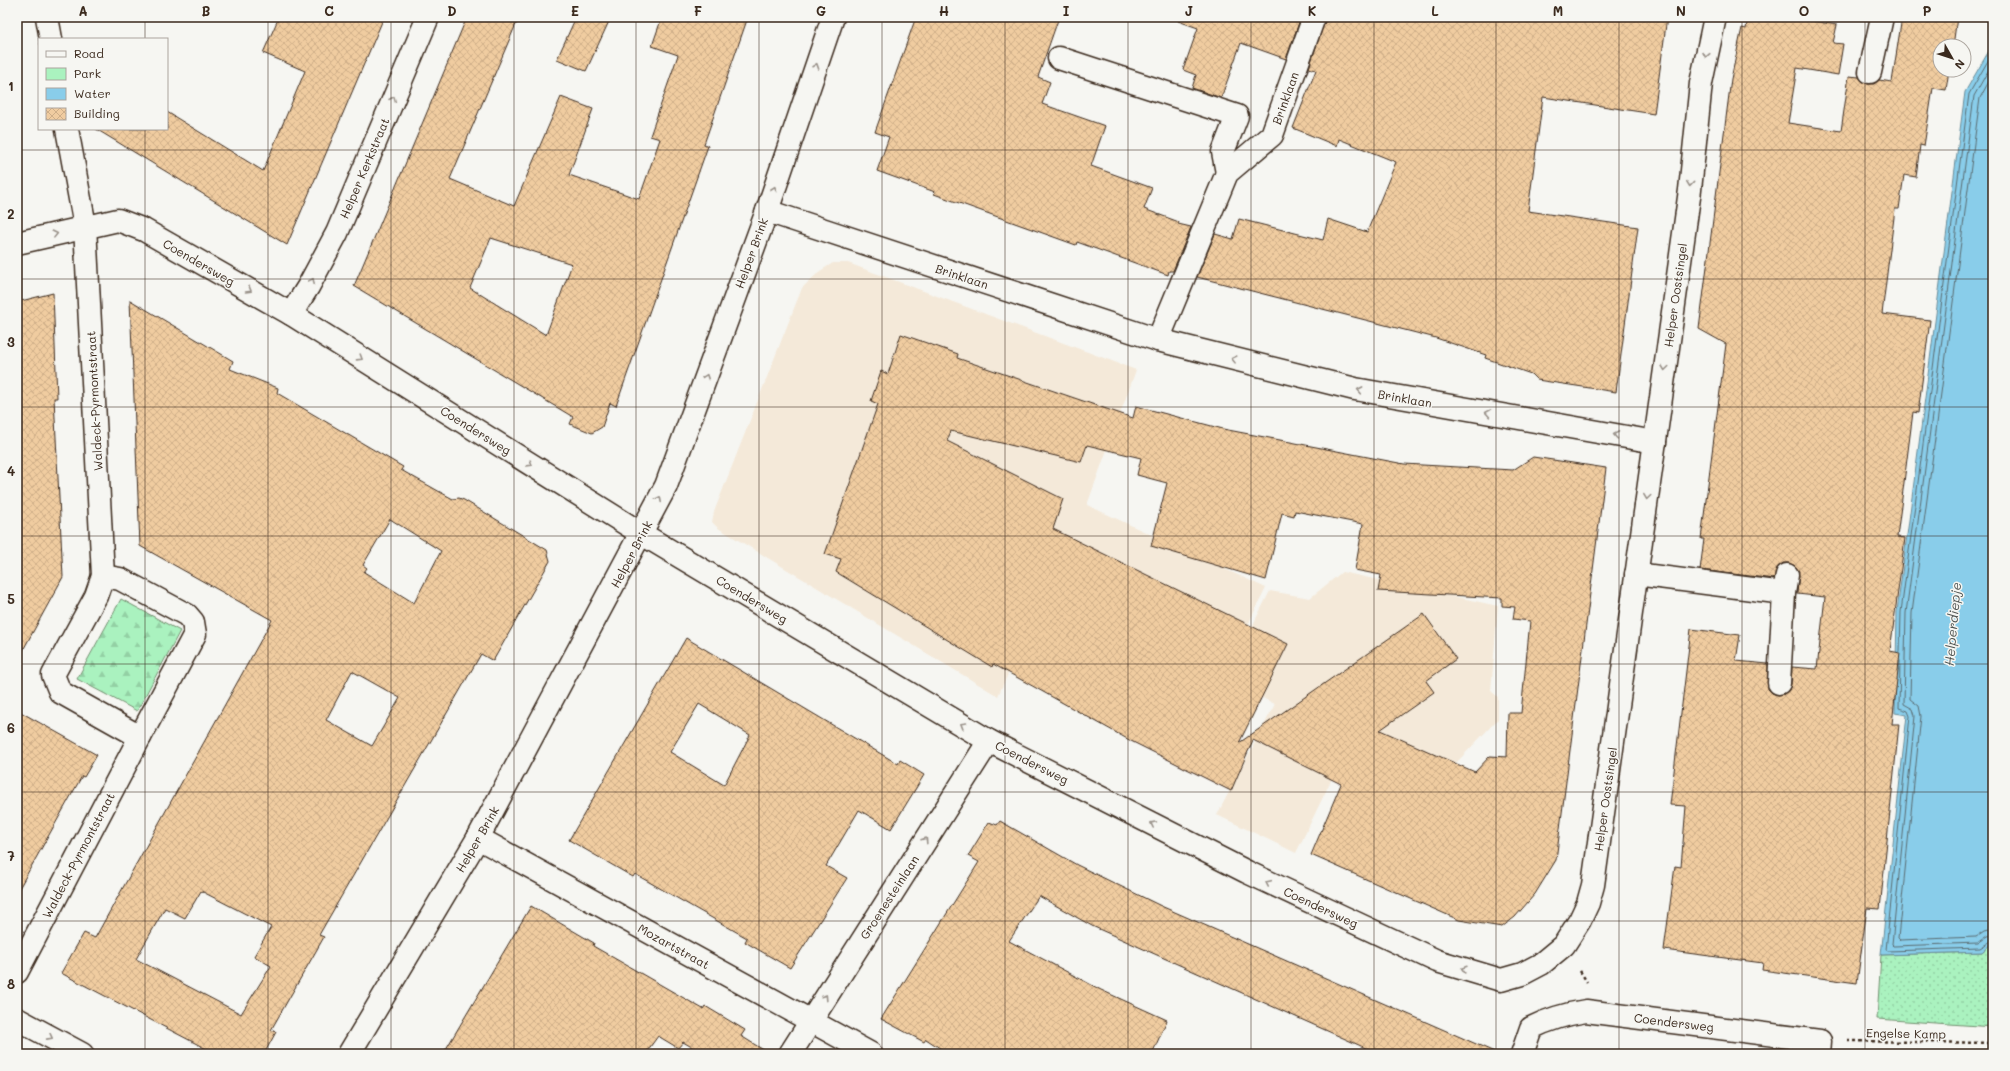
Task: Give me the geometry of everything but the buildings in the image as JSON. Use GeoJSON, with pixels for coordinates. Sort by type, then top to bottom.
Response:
{"type":"FeatureCollection","features":[{"type":"Feature","properties":{"kind":"street"},"geometry":{"type":"LineString","coordinates":[[47,17],[51,38]]}},
{"type":"Feature","properties":{"kind":"street","name":"Helper Kerkstraat"},"geometry":{"type":"LineString","coordinates":[[291,314],[308,287],[337,233],[428,17]]}},
{"type":"Feature","properties":{"kind":"street","name":"Helper Brink"},"geometry":{"type":"LineString","coordinates":[[349,1054],[478,838],[642,534],[666,486],[767,211],[833,17]]}},
{"type":"Feature","properties":{"kind":"street","name":"Brinklaan"},"geometry":{"type":"LineString","coordinates":[[1158,340],[1226,173],[1272,134],[1314,17]]}},
{"type":"Feature","properties":{"kind":"street","name":"Helper Oostsingel"},"geometry":{"type":"LineString","coordinates":[[1501,980],[1522,974],[1541,964],[1564,945],[1580,920],[1588,903],[1593,885],[1690,190],[1701,83],[1715,17]]}},
{"type":"Feature","properties":{"kind":"street"},"geometry":{"type":"LineString","coordinates":[[1870,72],[1882,17]]}},
{"type":"Feature","properties":{"kind":"street"},"geometry":{"type":"LineString","coordinates":[[1060,58],[1237,116],[1223,152],[1226,173]]}},
{"type":"Feature","properties":{"kind":"street","name":"Waldeck-Pyrmontstraat"},"geometry":{"type":"LineString","coordinates":[[17,972],[195,634],[193,622],[187,615],[120,579],[103,576],[85,226],[67,130]]}},
{"type":"Feature","properties":{"kind":"street","name":"Brinklaan"},"geometry":{"type":"LineString","coordinates":[[767,211],[1158,340],[1355,389],[1655,442]]}},
{"type":"Feature","properties":{"kind":"street","name":"Coendersweg"},"geometry":{"type":"LineString","coordinates":[[17,243],[85,226],[118,220],[144,230],[291,314],[642,534],[989,741],[1261,879],[1437,961],[1501,980]]}},
{"type":"Feature","properties":{"kind":"street"},"geometry":{"type":"LineString","coordinates":[[1636,574],[1786,584],[1779,683]]}},
{"type":"Feature","properties":{"kind":"street"},"geometry":{"type":"LineString","coordinates":[[103,576],[96,596],[53,675],[60,692],[140,737]]}},
{"type":"Feature","properties":{"kind":"street","name":"Groenesteinlaan"},"geometry":{"type":"LineString","coordinates":[[790,1054],[989,741]]}},
{"type":"Feature","properties":{"kind":"street","name":"Mozartstraat"},"geometry":{"type":"LineString","coordinates":[[478,838],[871,1054]]}},
{"type":"Feature","properties":{"kind":"street","name":"Coendersweg"},"geometry":{"type":"LineString","coordinates":[[1522,1054],[1530,1028],[1548,1019],[1586,1011],[1819,1047]]}},
{"type":"Feature","properties":{"kind":"street"},"geometry":{"type":"LineString","coordinates":[[17,1019],[82,1054]]}},
{"type":"Feature","properties":{"kind":"path"},"geometry":{"type":"LineString","coordinates":[[1564,945],[1606,1013]]}},
{"type":"Feature","properties":{"kind":"path","name":"Engelse Kamp"},"geometry":{"type":"LineString","coordinates":[[1819,1047],[1993,1043]]}},
{"type":"Feature","properties":{"kind":"shaded area"},"geometry":{"type":"Polygon","coordinates":[[[833,263],[848,263],[1136,370],[1087,505],[1266,588],[1222,678],[1049,585],[998,696],[718,528],[712,522],[714,512],[802,288],[820,271],[833,263]]]}},
{"type":"Feature","properties":{"kind":"shaded area"},"geometry":{"type":"Polygon","coordinates":[[[1342,572],[1498,606],[1491,691],[1498,697],[1498,719],[1437,783],[1339,764],[1296,853],[1217,815],[1275,704],[1225,680],[1270,591],[1310,598],[1342,572]]]}},
{"type":"Feature","properties":{"kind":"green space"},"geometry":{"type":"Polygon","coordinates":[[[121,599],[180,631],[137,711],[77,679],[121,599]]]}},
{"type":"Feature","properties":{"kind":"green space"},"geometry":{"type":"Polygon","coordinates":[[[1993,942],[1993,1027],[1877,1019],[1881,955],[1982,952],[1993,942]]]}},
{"type":"Feature","properties":{"kind":"water","name":"Helperdiepje"},"geometry":{"type":"Polygon","coordinates":[[[1993,44],[1993,942],[1982,952],[1881,955],[1907,715],[1895,713],[1897,612],[1965,92],[1993,44]]]}}]}
